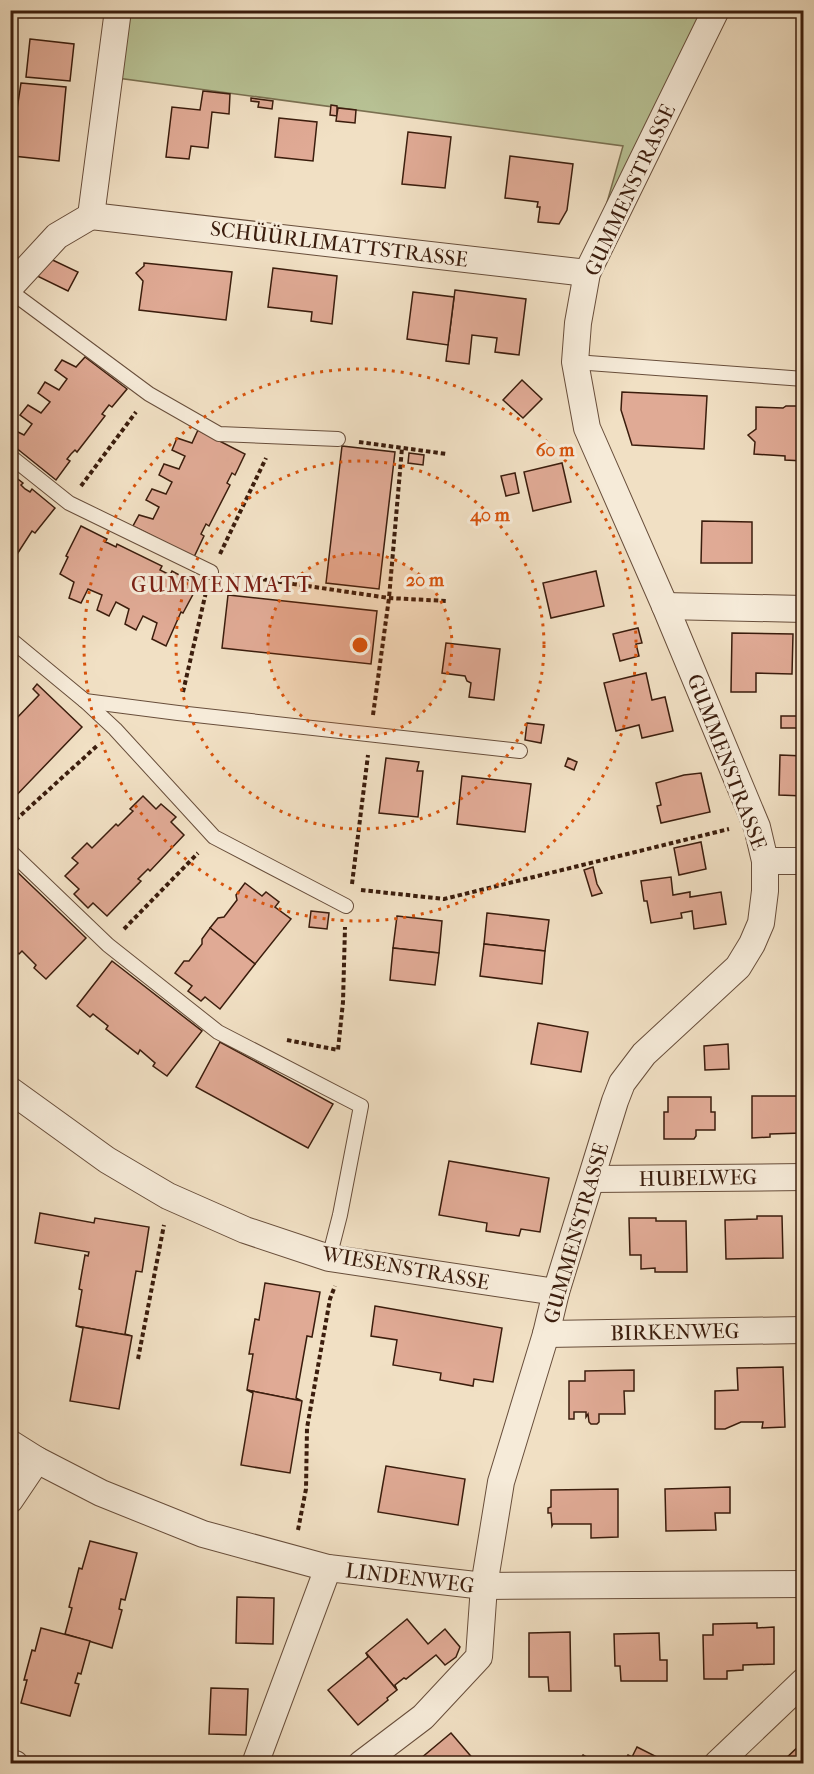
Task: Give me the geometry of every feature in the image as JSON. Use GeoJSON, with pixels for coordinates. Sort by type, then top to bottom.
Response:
{"type":"FeatureCollection","features":[{"type":"Feature","properties":{"kind":"street"},"geometry":{"type":"LineString","coordinates":[[10,289],[57,236],[91,216],[118,10]]}},
{"type":"Feature","properties":{"kind":"street","name":"GUMMENSTRASSE"},"geometry":{"type":"LineString","coordinates":[[361,1764],[423,1717],[479,1657],[484,1586],[501,1482],[615,1101],[622,1083],[644,1054],[738,967],[752,944],[760,923],[765,891],[765,861],[757,827],[665,606],[587,428],[575,362],[578,323],[587,273],[716,10]]}},
{"type":"Feature","properties":{"kind":"street","name":"SCHÜÜRLIMATTSTRASSE"},"geometry":{"type":"LineString","coordinates":[[91,216],[587,273]]}},
{"type":"Feature","properties":{"kind":"street"},"geometry":{"type":"LineString","coordinates":[[665,606],[804,609]]}},
{"type":"Feature","properties":{"kind":"street"},"geometry":{"type":"LineString","coordinates":[[765,861],[804,861]]}},
{"type":"Feature","properties":{"kind":"street","name":"WIESENSTRASSE"},"geometry":{"type":"LineString","coordinates":[[10,1090],[107,1160],[173,1198],[245,1230],[336,1259],[556,1292]]}},
{"type":"Feature","properties":{"kind":"street","name":"HUBELWEG"},"geometry":{"type":"LineString","coordinates":[[592,1179],[804,1177]]}},
{"type":"Feature","properties":{"kind":"street","name":"BIRKENWEG"},"geometry":{"type":"LineString","coordinates":[[546,1334],[804,1329]]}},
{"type":"Feature","properties":{"kind":"street","name":"LINDENWEG"},"geometry":{"type":"LineString","coordinates":[[10,1443],[37,1460],[101,1493],[203,1534],[328,1568],[484,1586],[804,1584]]}},
{"type":"Feature","properties":{"kind":"street"},"geometry":{"type":"LineString","coordinates":[[10,1500],[37,1460]]}},
{"type":"Feature","properties":{"kind":"street"},"geometry":{"type":"LineString","coordinates":[[255,1764],[328,1568]]}},
{"type":"Feature","properties":{"kind":"street"},"geometry":{"type":"LineString","coordinates":[[717,1764],[804,1681]]}},
{"type":"Feature","properties":{"kind":"lane"},"geometry":{"type":"LineString","coordinates":[[10,289],[148,394],[219,434],[338,439]]}},
{"type":"Feature","properties":{"kind":"lane"},"geometry":{"type":"LineString","coordinates":[[575,362],[804,379]]}},
{"type":"Feature","properties":{"kind":"lane"},"geometry":{"type":"LineString","coordinates":[[10,456],[69,503],[211,572]]}},
{"type":"Feature","properties":{"kind":"lane"},"geometry":{"type":"LineString","coordinates":[[10,639],[115,729],[214,837],[346,906]]}},
{"type":"Feature","properties":{"kind":"lane"},"geometry":{"type":"LineString","coordinates":[[85,701],[371,736],[520,751]]}},
{"type":"Feature","properties":{"kind":"lane"},"geometry":{"type":"LineString","coordinates":[[10,851],[108,945],[218,1032],[361,1106],[340,1215],[336,1259]]}},
{"type":"Feature","properties":{"kind":"path"},"geometry":{"type":"LineString","coordinates":[[69,503],[148,394]]}},
{"type":"Feature","properties":{"kind":"path"},"geometry":{"type":"LineString","coordinates":[[338,439],[447,454]]}},
{"type":"Feature","properties":{"kind":"path"},"geometry":{"type":"LineString","coordinates":[[402,448],[389,598],[352,889],[444,899],[736,828]]}},
{"type":"Feature","properties":{"kind":"path"},"geometry":{"type":"LineString","coordinates":[[211,572],[389,598],[446,601]]}},
{"type":"Feature","properties":{"kind":"path"},"geometry":{"type":"LineString","coordinates":[[10,825],[115,729]]}},
{"type":"Feature","properties":{"kind":"path"},"geometry":{"type":"LineString","coordinates":[[108,945],[214,837]]}},
{"type":"Feature","properties":{"kind":"path"},"geometry":{"type":"LineString","coordinates":[[283,1040],[338,1050],[343,1002],[346,906]]}},
{"type":"Feature","properties":{"kind":"path"},"geometry":{"type":"LineString","coordinates":[[138,1359],[162,1233],[173,1198]]}},
{"type":"Feature","properties":{"kind":"path"},"geometry":{"type":"LineString","coordinates":[[292,1558],[306,1489],[307,1428],[336,1259]]}},
{"type":"Feature","properties":{"kind":"green space"},"geometry":{"type":"Polygon","coordinates":[[[118,11],[716,11],[587,273],[623,146],[110,77],[118,11]]]}},
{"type":"Feature","properties":{"kind":"building"},"geometry":{"type":"Polygon","coordinates":[[[30,39],[74,44],[70,81],[26,77],[30,39]]]}},
{"type":"Feature","properties":{"kind":"building"},"geometry":{"type":"Polygon","coordinates":[[[21,83],[66,87],[59,161],[13,156],[14,140],[10,139],[10,115],[16,116],[21,83]]]}},
{"type":"Feature","properties":{"kind":"building"},"geometry":{"type":"Polygon","coordinates":[[[203,91],[230,94],[229,114],[212,112],[208,148],[191,146],[189,159],[166,157],[172,107],[200,110],[203,91]]]}},
{"type":"Feature","properties":{"kind":"building"},"geometry":{"type":"Polygon","coordinates":[[[251,98],[273,101],[272,109],[258,107],[259,102],[251,101],[251,98]]]}},
{"type":"Feature","properties":{"kind":"building"},"geometry":{"type":"Polygon","coordinates":[[[331,105],[337,106],[337,116],[330,115],[331,105]]]}},
{"type":"Feature","properties":{"kind":"building"},"geometry":{"type":"Polygon","coordinates":[[[338,108],[356,110],[355,123],[336,121],[338,108]]]}},
{"type":"Feature","properties":{"kind":"building"},"geometry":{"type":"Polygon","coordinates":[[[279,118],[317,122],[313,161],[275,157],[279,118]]]}},
{"type":"Feature","properties":{"kind":"building"},"geometry":{"type":"Polygon","coordinates":[[[408,132],[451,137],[445,188],[402,184],[408,132]]]}},
{"type":"Feature","properties":{"kind":"building"},"geometry":{"type":"Polygon","coordinates":[[[510,156],[573,164],[567,210],[559,224],[538,222],[540,207],[537,207],[538,202],[505,198],[510,156]]]}},
{"type":"Feature","properties":{"kind":"building"},"geometry":{"type":"Polygon","coordinates":[[[42,255],[78,272],[68,291],[33,274],[42,255]]]}},
{"type":"Feature","properties":{"kind":"building"},"geometry":{"type":"Polygon","coordinates":[[[144,263],[232,272],[226,320],[139,310],[143,281],[136,273],[144,266],[144,263]]]}},
{"type":"Feature","properties":{"kind":"building"},"geometry":{"type":"Polygon","coordinates":[[[273,268],[337,276],[332,324],[311,321],[312,312],[268,307],[273,268]]]}},
{"type":"Feature","properties":{"kind":"building"},"geometry":{"type":"Polygon","coordinates":[[[455,290],[526,299],[519,355],[495,352],[497,338],[472,335],[469,364],[446,361],[455,290]]]}},
{"type":"Feature","properties":{"kind":"building"},"geometry":{"type":"Polygon","coordinates":[[[413,292],[454,297],[448,345],[407,339],[413,292]]]}},
{"type":"Feature","properties":{"kind":"building"},"geometry":{"type":"Polygon","coordinates":[[[85,357],[127,389],[112,407],[109,405],[102,414],[105,416],[77,452],[75,450],[67,459],[70,461],[56,480],[10,443],[10,428],[24,435],[32,424],[20,415],[28,405],[41,413],[50,402],[38,393],[45,382],[59,390],[67,379],[55,370],[62,360],[76,367],[85,357]]]}},
{"type":"Feature","properties":{"kind":"building"},"geometry":{"type":"Polygon","coordinates":[[[522,380],[542,399],[523,418],[503,400],[522,380]]]}},
{"type":"Feature","properties":{"kind":"building"},"geometry":{"type":"Polygon","coordinates":[[[622,392],[707,396],[704,449],[632,445],[621,410],[622,392]]]}},
{"type":"Feature","properties":{"kind":"building"},"geometry":{"type":"Polygon","coordinates":[[[803,406],[804,461],[785,460],[785,456],[754,454],[755,442],[748,435],[756,429],[756,407],[783,408],[803,406]]]}},
{"type":"Feature","properties":{"kind":"building"},"geometry":{"type":"Polygon","coordinates":[[[198,430],[245,454],[235,475],[232,473],[227,483],[230,485],[209,526],[206,524],[201,534],[204,536],[194,557],[133,526],[139,515],[153,519],[159,507],[146,500],[152,489],[166,494],[172,482],[159,475],[164,464],[179,469],[185,456],[172,450],[177,438],[192,443],[198,430]]]}},
{"type":"Feature","properties":{"kind":"building"},"geometry":{"type":"Polygon","coordinates":[[[342,446],[395,452],[379,589],[326,583],[342,446]]]}},
{"type":"Feature","properties":{"kind":"building"},"geometry":{"type":"Polygon","coordinates":[[[409,453],[424,455],[423,465],[408,463],[409,453]]]}},
{"type":"Feature","properties":{"kind":"building"},"geometry":{"type":"Polygon","coordinates":[[[562,463],[571,502],[533,511],[524,472],[562,463]]]}},
{"type":"Feature","properties":{"kind":"building"},"geometry":{"type":"Polygon","coordinates":[[[10,473],[23,483],[21,485],[25,489],[30,492],[32,489],[55,508],[35,533],[32,531],[12,562],[10,473]]]}},
{"type":"Feature","properties":{"kind":"building"},"geometry":{"type":"Polygon","coordinates":[[[515,473],[519,493],[506,496],[501,476],[515,473]]]}},
{"type":"Feature","properties":{"kind":"building"},"geometry":{"type":"Polygon","coordinates":[[[702,521],[752,522],[752,563],[701,563],[702,521]]]}},
{"type":"Feature","properties":{"kind":"building"},"geometry":{"type":"Polygon","coordinates":[[[81,526],[107,539],[105,542],[116,547],[117,544],[162,566],[160,570],[170,575],[172,571],[198,585],[183,613],[181,612],[166,646],[152,639],[157,623],[143,616],[136,630],[125,624],[129,609],[116,602],[109,616],[97,610],[102,595],[88,589],[81,603],[69,598],[74,582],[60,574],[81,526]]]}},
{"type":"Feature","properties":{"kind":"building"},"geometry":{"type":"Polygon","coordinates":[[[596,571],[604,606],[551,618],[543,583],[596,571]]]}},
{"type":"Feature","properties":{"kind":"building"},"geometry":{"type":"Polygon","coordinates":[[[228,595],[377,611],[371,664],[222,648],[228,595]]]}},
{"type":"Feature","properties":{"kind":"building"},"geometry":{"type":"Polygon","coordinates":[[[638,628],[642,643],[636,644],[639,656],[620,661],[613,634],[638,628]]]}},
{"type":"Feature","properties":{"kind":"building"},"geometry":{"type":"Polygon","coordinates":[[[732,633],[793,634],[792,674],[756,673],[756,692],[731,692],[732,633]]]}},
{"type":"Feature","properties":{"kind":"building"},"geometry":{"type":"Polygon","coordinates":[[[446,643],[500,649],[494,700],[469,697],[471,683],[465,676],[442,673],[446,643]]]}},
{"type":"Feature","properties":{"kind":"building"},"geometry":{"type":"Polygon","coordinates":[[[646,673],[652,700],[665,697],[673,731],[642,738],[639,725],[616,731],[604,683],[646,673]]]}},
{"type":"Feature","properties":{"kind":"building"},"geometry":{"type":"Polygon","coordinates":[[[37,684],[82,727],[10,802],[10,722],[12,723],[39,695],[33,689],[37,684]]]}},
{"type":"Feature","properties":{"kind":"building"},"geometry":{"type":"Polygon","coordinates":[[[781,716],[804,716],[804,728],[781,728],[781,716]]]}},
{"type":"Feature","properties":{"kind":"building"},"geometry":{"type":"Polygon","coordinates":[[[527,723],[544,725],[541,743],[525,740],[527,723]]]}},
{"type":"Feature","properties":{"kind":"building"},"geometry":{"type":"Polygon","coordinates":[[[780,755],[804,756],[804,796],[779,795],[780,755]]]}},
{"type":"Feature","properties":{"kind":"building"},"geometry":{"type":"Polygon","coordinates":[[[386,758],[419,762],[417,771],[423,771],[418,817],[379,813],[386,758]]]}},
{"type":"Feature","properties":{"kind":"building"},"geometry":{"type":"Polygon","coordinates":[[[568,758],[577,762],[574,770],[565,766],[568,758]]]}},
{"type":"Feature","properties":{"kind":"building"},"geometry":{"type":"Polygon","coordinates":[[[701,773],[710,812],[661,823],[657,806],[661,805],[656,783],[701,773]]]}},
{"type":"Feature","properties":{"kind":"building"},"geometry":{"type":"Polygon","coordinates":[[[462,776],[531,784],[525,832],[457,824],[462,776]]]}},
{"type":"Feature","properties":{"kind":"building"},"geometry":{"type":"Polygon","coordinates":[[[143,796],[156,809],[161,804],[176,817],[171,822],[184,835],[150,871],[148,869],[138,879],[141,881],[107,916],[93,903],[88,908],[74,894],[79,889],[65,876],[78,863],[72,858],[87,843],[92,848],[116,824],[118,826],[133,811],[130,809],[143,796]]]}},
{"type":"Feature","properties":{"kind":"building"},"geometry":{"type":"Polygon","coordinates":[[[701,842],[706,869],[679,875],[674,848],[701,842]]]}},
{"type":"Feature","properties":{"kind":"building"},"geometry":{"type":"Polygon","coordinates":[[[10,865],[86,938],[46,979],[34,968],[36,965],[22,951],[19,954],[10,945],[10,865]]]}},
{"type":"Feature","properties":{"kind":"building"},"geometry":{"type":"Polygon","coordinates":[[[593,867],[602,893],[592,896],[584,870],[593,867]]]}},
{"type":"Feature","properties":{"kind":"building"},"geometry":{"type":"Polygon","coordinates":[[[671,877],[673,895],[690,892],[690,897],[721,892],[726,924],[694,929],[692,911],[681,913],[682,918],[651,923],[641,881],[671,877]]]}},
{"type":"Feature","properties":{"kind":"building"},"geometry":{"type":"Polygon","coordinates":[[[245,883],[262,896],[266,892],[279,902],[275,907],[291,919],[255,964],[210,928],[218,918],[224,917],[237,900],[236,895],[245,883]]]}},
{"type":"Feature","properties":{"kind":"building"},"geometry":{"type":"Polygon","coordinates":[[[311,911],[329,913],[327,929],[309,927],[311,911]]]}},
{"type":"Feature","properties":{"kind":"building"},"geometry":{"type":"Polygon","coordinates":[[[487,913],[549,920],[545,951],[484,944],[487,913]]]}},
{"type":"Feature","properties":{"kind":"building"},"geometry":{"type":"Polygon","coordinates":[[[397,916],[442,921],[439,953],[393,948],[397,916]]]}},
{"type":"Feature","properties":{"kind":"building"},"geometry":{"type":"Polygon","coordinates":[[[210,928],[255,964],[220,1009],[205,997],[201,1001],[188,991],[192,986],[175,973],[184,961],[189,961],[202,944],[202,939],[210,928]]]}},
{"type":"Feature","properties":{"kind":"building"},"geometry":{"type":"Polygon","coordinates":[[[484,944],[545,951],[542,984],[480,976],[484,944]]]}},
{"type":"Feature","properties":{"kind":"building"},"geometry":{"type":"Polygon","coordinates":[[[393,948],[439,953],[435,985],[390,980],[393,948]]]}},
{"type":"Feature","properties":{"kind":"building"},"geometry":{"type":"Polygon","coordinates":[[[112,961],[202,1031],[167,1076],[153,1066],[155,1063],[140,1050],[138,1054],[106,1029],[108,1026],[93,1014],[90,1017],[77,1006],[112,961]]]}},
{"type":"Feature","properties":{"kind":"building"},"geometry":{"type":"Polygon","coordinates":[[[538,1023],[588,1032],[581,1072],[531,1064],[538,1023]]]}},
{"type":"Feature","properties":{"kind":"building"},"geometry":{"type":"Polygon","coordinates":[[[220,1042],[333,1104],[308,1148],[196,1087],[220,1042]]]}},
{"type":"Feature","properties":{"kind":"building"},"geometry":{"type":"Polygon","coordinates":[[[728,1044],[729,1069],[705,1070],[704,1046],[728,1044]]]}},
{"type":"Feature","properties":{"kind":"building"},"geometry":{"type":"Polygon","coordinates":[[[752,1096],[801,1096],[801,1104],[804,1104],[804,1131],[752,1138],[752,1096]]]}},
{"type":"Feature","properties":{"kind":"building"},"geometry":{"type":"Polygon","coordinates":[[[668,1097],[711,1097],[711,1112],[715,1112],[715,1130],[696,1130],[694,1139],[664,1139],[664,1112],[668,1112],[668,1097]]]}},
{"type":"Feature","properties":{"kind":"building"},"geometry":{"type":"Polygon","coordinates":[[[449,1161],[549,1178],[540,1232],[521,1229],[519,1236],[486,1231],[487,1223],[439,1215],[449,1161]]]}},
{"type":"Feature","properties":{"kind":"building"},"geometry":{"type":"Polygon","coordinates":[[[40,1213],[94,1223],[95,1218],[149,1227],[142,1272],[136,1271],[125,1334],[132,1336],[76,1326],[82,1290],[79,1289],[85,1255],[88,1256],[89,1252],[35,1243],[40,1213]]]}},
{"type":"Feature","properties":{"kind":"building"},"geometry":{"type":"Polygon","coordinates":[[[757,1216],[782,1216],[783,1258],[726,1259],[725,1220],[757,1219],[757,1216]]]}},
{"type":"Feature","properties":{"kind":"building"},"geometry":{"type":"Polygon","coordinates":[[[629,1218],[686,1221],[687,1272],[655,1272],[655,1268],[641,1269],[641,1255],[630,1255],[629,1218]]]}},
{"type":"Feature","properties":{"kind":"building"},"geometry":{"type":"Polygon","coordinates":[[[265,1283],[320,1292],[312,1337],[307,1336],[296,1398],[302,1401],[247,1390],[253,1354],[249,1354],[255,1319],[259,1320],[265,1283]]]}},
{"type":"Feature","properties":{"kind":"building"},"geometry":{"type":"Polygon","coordinates":[[[375,1306],[502,1328],[493,1382],[474,1379],[473,1386],[440,1380],[441,1373],[393,1365],[397,1340],[371,1336],[375,1306]]]}},
{"type":"Feature","properties":{"kind":"building"},"geometry":{"type":"Polygon","coordinates":[[[76,1326],[132,1336],[119,1409],[70,1401],[83,1328],[76,1326]]]}},
{"type":"Feature","properties":{"kind":"building"},"geometry":{"type":"Polygon","coordinates":[[[783,1367],[785,1427],[762,1428],[763,1422],[741,1422],[725,1429],[715,1429],[715,1391],[738,1390],[737,1368],[783,1367]]]}},
{"type":"Feature","properties":{"kind":"building"},"geometry":{"type":"Polygon","coordinates":[[[634,1370],[634,1391],[624,1391],[625,1414],[599,1414],[597,1424],[589,1422],[586,1412],[574,1412],[574,1419],[569,1419],[569,1381],[585,1381],[585,1371],[634,1370]]]}},
{"type":"Feature","properties":{"kind":"building"},"geometry":{"type":"Polygon","coordinates":[[[247,1390],[302,1401],[290,1473],[241,1465],[253,1393],[247,1390]]]}},
{"type":"Feature","properties":{"kind":"building"},"geometry":{"type":"Polygon","coordinates":[[[386,1466],[465,1479],[458,1525],[378,1512],[386,1466]]]}},
{"type":"Feature","properties":{"kind":"building"},"geometry":{"type":"Polygon","coordinates":[[[730,1487],[730,1513],[715,1513],[716,1530],[666,1531],[665,1489],[730,1487]]]}},
{"type":"Feature","properties":{"kind":"building"},"geometry":{"type":"Polygon","coordinates":[[[800,1488],[804,1488],[804,1516],[800,1516],[800,1488]]]}},
{"type":"Feature","properties":{"kind":"building"},"geometry":{"type":"Polygon","coordinates":[[[618,1489],[618,1537],[591,1538],[591,1524],[553,1524],[552,1526],[551,1513],[548,1513],[548,1508],[551,1507],[551,1490],[618,1489]]]}},
{"type":"Feature","properties":{"kind":"building"},"geometry":{"type":"Polygon","coordinates":[[[90,1541],[137,1553],[125,1600],[121,1599],[119,1609],[122,1610],[112,1648],[65,1634],[79,1568],[82,1569],[90,1541]]]}},
{"type":"Feature","properties":{"kind":"building"},"geometry":{"type":"Polygon","coordinates":[[[237,1597],[274,1598],[273,1644],[236,1643],[237,1597]]]}},
{"type":"Feature","properties":{"kind":"building"},"geometry":{"type":"Polygon","coordinates":[[[407,1619],[428,1644],[445,1629],[460,1647],[456,1657],[445,1665],[436,1655],[395,1685],[397,1690],[366,1653],[407,1619]]]}},
{"type":"Feature","properties":{"kind":"building"},"geometry":{"type":"Polygon","coordinates":[[[757,1623],[757,1628],[774,1627],[774,1664],[743,1665],[743,1670],[727,1671],[727,1679],[704,1679],[703,1635],[713,1635],[713,1624],[757,1623]]]}},
{"type":"Feature","properties":{"kind":"building"},"geometry":{"type":"Polygon","coordinates":[[[41,1628],[90,1641],[81,1674],[78,1673],[75,1683],[79,1684],[70,1716],[21,1703],[32,1650],[35,1651],[41,1628]]]}},
{"type":"Feature","properties":{"kind":"building"},"geometry":{"type":"Polygon","coordinates":[[[570,1632],[571,1691],[549,1691],[548,1677],[529,1677],[529,1633],[570,1632]]]}},
{"type":"Feature","properties":{"kind":"building"},"geometry":{"type":"Polygon","coordinates":[[[659,1633],[660,1660],[667,1660],[667,1681],[621,1681],[620,1666],[615,1666],[614,1634],[659,1633]]]}},
{"type":"Feature","properties":{"kind":"building"},"geometry":{"type":"Polygon","coordinates":[[[366,1653],[397,1690],[358,1725],[328,1690],[368,1657],[366,1653]]]}},
{"type":"Feature","properties":{"kind":"building"},"geometry":{"type":"Polygon","coordinates":[[[211,1688],[248,1689],[246,1735],[209,1734],[211,1688]]]}},
{"type":"Feature","properties":{"kind":"building"},"geometry":{"type":"Polygon","coordinates":[[[451,1733],[475,1761],[472,1764],[414,1764],[451,1733]]]}},
{"type":"Feature","properties":{"kind":"building"},"geometry":{"type":"Polygon","coordinates":[[[804,1741],[804,1764],[780,1764],[804,1741]]]}},
{"type":"Feature","properties":{"kind":"building"},"geometry":{"type":"Polygon","coordinates":[[[637,1747],[659,1758],[656,1764],[623,1764],[628,1755],[632,1757],[637,1747]]]}},
{"type":"Feature","properties":{"kind":"building"},"geometry":{"type":"Polygon","coordinates":[[[583,1755],[598,1764],[578,1764],[583,1755]]]}},
{"type":"Feature","properties":{"kind":"district","name":"GUMMENMATT"},"geometry":{"type":"Point","coordinates":[222,585]}}]}
